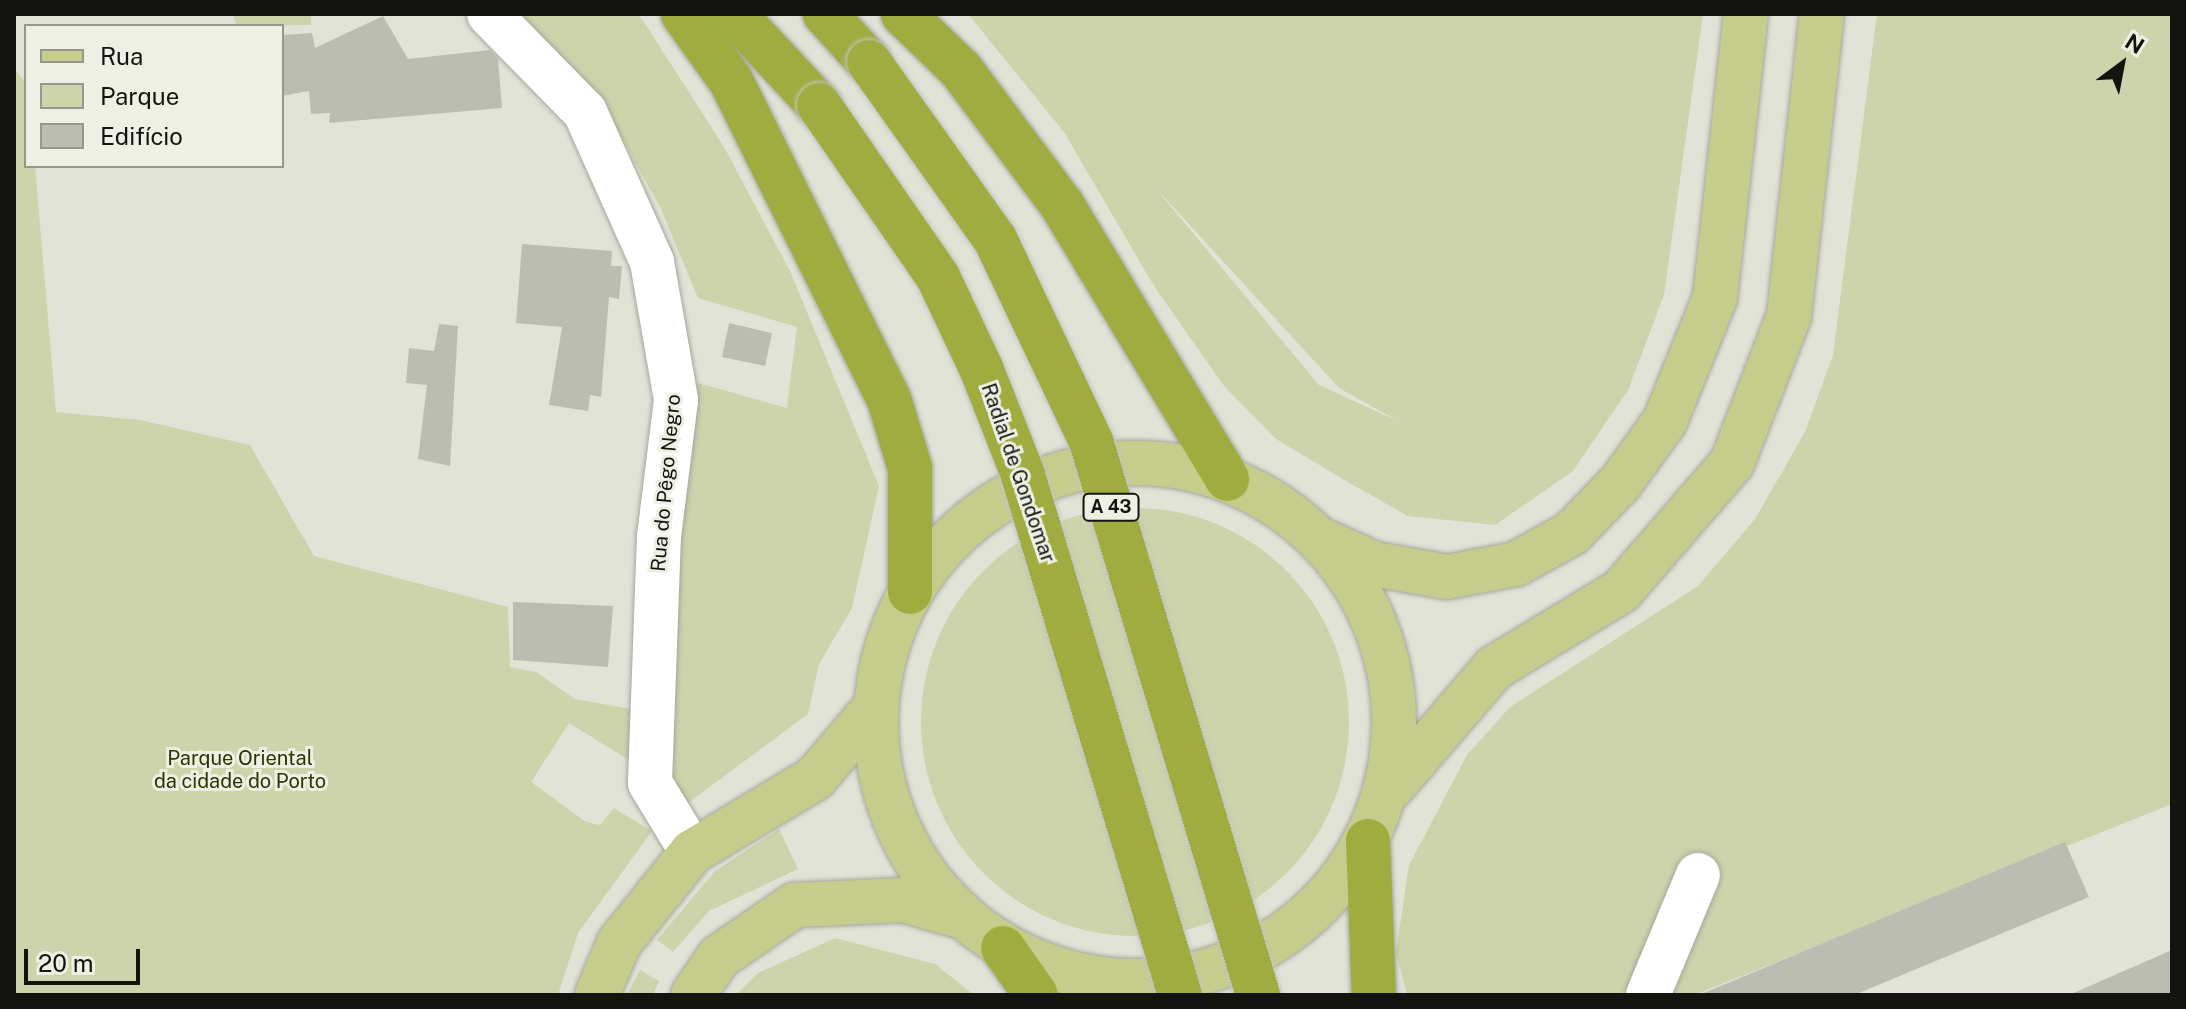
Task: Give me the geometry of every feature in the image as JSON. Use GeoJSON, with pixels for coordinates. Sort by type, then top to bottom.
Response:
{"type":"FeatureCollection","features":[{"type":"Feature","properties":{"kind":"highway"},"geometry":{"type":"LineString","coordinates":[[683,14],[731,81],[889,399],[910,468],[910,592]]}},
{"type":"Feature","properties":{"kind":"highway","name":"Radial de Gondomar"},"geometry":{"type":"LineString","coordinates":[[734,14],[819,105],[938,277],[987,383],[1022,472],[1180,995]]}},
{"type":"Feature","properties":{"kind":"highway","name":"A 43"},"geometry":{"type":"LineString","coordinates":[[825,14],[869,62],[995,239],[1091,441],[1258,995]]}},
{"type":"Feature","properties":{"kind":"highway"},"geometry":{"type":"LineString","coordinates":[[903,14],[961,70],[1062,205],[1227,479]]}},
{"type":"Feature","properties":{"kind":"highway"},"geometry":{"type":"LineString","coordinates":[[1368,841],[1374,995]]}},
{"type":"Feature","properties":{"kind":"highway"},"geometry":{"type":"LineString","coordinates":[[1003,948],[1036,995]]}},
{"type":"Feature","properties":{"kind":"main road"},"geometry":{"type":"LineString","coordinates":[[1322,540],[1353,579],[1387,654],[1396,734],[1385,796],[1368,841],[1339,885],[1279,940],[1204,973],[1123,982],[1043,965],[1003,948],[960,916],[918,864],[884,790],[874,709],[891,629],[910,592],[950,538],[992,504],[1066,470],[1147,462],[1227,479],[1322,540],[1374,564],[1447,577],[1516,564],[1572,533],[1621,482],[1665,421],[1715,298],[1746,14]]}},
{"type":"Feature","properties":{"kind":"main road"},"geometry":{"type":"LineString","coordinates":[[1385,796],[1437,727],[1494,668],[1621,591],[1732,463],[1789,316],[1822,14]]}},
{"type":"Feature","properties":{"kind":"main road"},"geometry":{"type":"LineString","coordinates":[[597,995],[619,943],[692,852],[815,778],[874,709]]}},
{"type":"Feature","properties":{"kind":"main road"},"geometry":{"type":"LineString","coordinates":[[693,995],[719,957],[795,905],[903,900],[960,916]]}},
{"type":"Feature","properties":{"kind":"street","name":"Rua do Pêgo Negro"},"geometry":{"type":"LineString","coordinates":[[489,14],[585,112],[652,262],[676,400],[659,536],[650,783],[692,852]]}},
{"type":"Feature","properties":{"kind":"street"},"geometry":{"type":"LineString","coordinates":[[1648,995],[1698,875]]}},
{"type":"Feature","properties":{"kind":"green space"},"geometry":{"type":"Polygon","coordinates":[[[233,14],[311,14],[311,25],[236,24],[233,14]]]}},
{"type":"Feature","properties":{"kind":"green space"},"geometry":{"type":"Polygon","coordinates":[[[522,14],[637,14],[644,22],[724,147],[790,271],[879,486],[852,608],[819,664],[808,714],[684,806],[664,766],[673,551],[698,383],[787,408],[797,327],[698,298],[661,209],[607,111],[522,14]]]}},
{"type":"Feature","properties":{"kind":"green space"},"geometry":{"type":"Polygon","coordinates":[[[968,14],[1703,14],[1664,295],[1628,390],[1573,471],[1495,525],[1408,516],[1276,439],[1224,386],[1154,286],[1064,132],[968,14]],[[1154,186],[1319,385],[1400,422],[1339,388],[1154,186]]]}},
{"type":"Feature","properties":{"kind":"green space"},"geometry":{"type":"Polygon","coordinates":[[[1877,14],[2172,14],[2172,804],[1694,995],[1407,995],[1396,952],[1409,865],[1467,755],[1510,707],[1698,586],[1755,519],[1805,432],[1833,355],[1877,14]]]}},
{"type":"Feature","properties":{"kind":"green space","name":"Parque Oriental da cidade do Porto"},"geometry":{"type":"Polygon","coordinates":[[[14,68],[24,80],[24,168],[35,168],[56,412],[140,420],[250,445],[314,556],[508,607],[510,667],[536,672],[575,699],[642,711],[634,763],[569,723],[531,782],[586,822],[600,825],[614,808],[652,831],[578,933],[558,995],[14,995],[14,68]]]}},
{"type":"Feature","properties":{"kind":"green space"},"geometry":{"type":"Polygon","coordinates":[[[1135,508],[1177,512],[1217,524],[1254,544],[1287,570],[1313,603],[1333,640],[1345,680],[1349,722],[1345,764],[1333,804],[1313,841],[1287,874],[1254,900],[1217,920],[1177,932],[1135,936],[1093,932],[1053,920],[1016,900],[983,874],[957,841],[937,804],[925,764],[921,722],[925,680],[937,640],[957,603],[983,570],[1016,544],[1053,524],[1093,512],[1135,508]]]}},
{"type":"Feature","properties":{"kind":"green space"},"geometry":{"type":"Polygon","coordinates":[[[779,829],[798,869],[709,911],[673,952],[657,940],[715,871],[779,829]]]}},
{"type":"Feature","properties":{"kind":"green space"},"geometry":{"type":"Polygon","coordinates":[[[835,938],[935,964],[974,995],[736,995],[758,973],[835,938]]]}},
{"type":"Feature","properties":{"kind":"green space"},"geometry":{"type":"Polygon","coordinates":[[[640,970],[659,981],[653,995],[627,995],[640,970]]]}},
{"type":"Feature","properties":{"kind":"building"},"geometry":{"type":"Polygon","coordinates":[[[383,16],[408,59],[490,50],[498,59],[502,108],[329,123],[330,113],[311,114],[309,91],[284,96],[284,35],[312,33],[315,48],[383,16]]]}},
{"type":"Feature","properties":{"kind":"building"},"geometry":{"type":"Polygon","coordinates":[[[522,244],[612,251],[611,266],[622,266],[619,299],[609,297],[601,397],[590,395],[588,411],[549,405],[562,327],[516,323],[522,244]]]}},
{"type":"Feature","properties":{"kind":"building"},"geometry":{"type":"Polygon","coordinates":[[[729,323],[772,333],[765,366],[722,357],[729,323]]]}},
{"type":"Feature","properties":{"kind":"building"},"geometry":{"type":"Polygon","coordinates":[[[439,324],[458,326],[450,466],[418,459],[427,385],[406,383],[409,348],[434,351],[439,324]]]}},
{"type":"Feature","properties":{"kind":"building"},"geometry":{"type":"Polygon","coordinates":[[[513,602],[613,606],[608,667],[513,660],[513,602]]]}},
{"type":"Feature","properties":{"kind":"building"},"geometry":{"type":"Polygon","coordinates":[[[2065,842],[2089,897],[1854,995],[1699,995],[2065,842]]]}},
{"type":"Feature","properties":{"kind":"building"},"geometry":{"type":"Polygon","coordinates":[[[2172,950],[2172,995],[2069,995],[2172,950]]]}}]}
